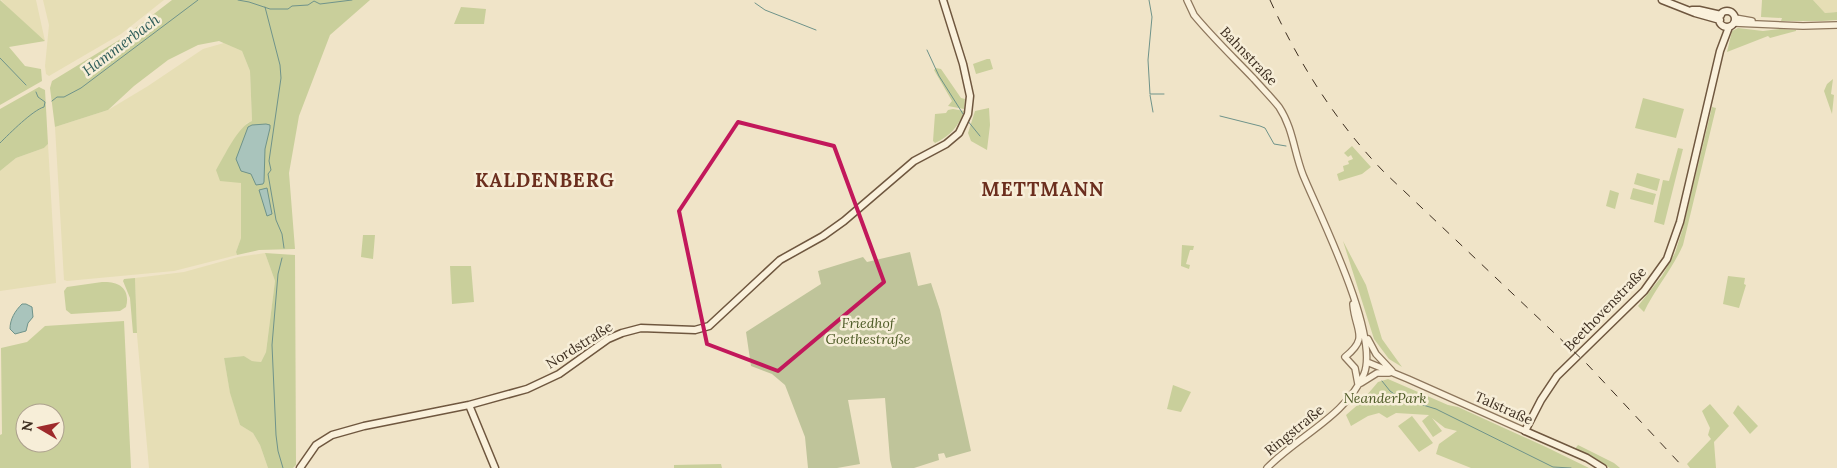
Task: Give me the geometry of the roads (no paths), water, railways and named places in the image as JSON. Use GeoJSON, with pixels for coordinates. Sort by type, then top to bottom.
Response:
{"type":"FeatureCollection","features":[{"type":"Feature","properties":{"kind":"main road","name":"Nordstraße"},"geometry":{"type":"LineString","coordinates":[[300,468],[311,451],[322,440],[332,435],[364,426],[470,405],[520,392],[544,382],[568,368],[608,339],[622,332],[641,328],[695,330],[709,326],[780,260],[824,236],[914,161],[946,144],[957,135],[964,125],[970,108],[970,92],[943,0]]}},
{"type":"Feature","properties":{"kind":"main road"},"geometry":{"type":"LineString","coordinates":[[1662,0],[1682,8],[1699,10],[1733,23]]}},
{"type":"Feature","properties":{"kind":"main road"},"geometry":{"type":"LineString","coordinates":[[1721,20],[1729,12],[1733,23]]}},
{"type":"Feature","properties":{"kind":"main road","name":"Beethovenstraße"},"geometry":{"type":"LineString","coordinates":[[1525,430],[1540,400],[1557,376],[1644,291],[1656,276],[1671,251],[1680,222],[1720,51],[1721,20]]}},
{"type":"Feature","properties":{"kind":"main road","name":"Beethovenstraße"},"geometry":{"type":"LineString","coordinates":[[1720,51],[1733,23]]}},
{"type":"Feature","properties":{"kind":"main road"},"geometry":{"type":"LineString","coordinates":[[470,405],[495,468]]}},
{"type":"Feature","properties":{"kind":"main road","name":"Talstraße"},"geometry":{"type":"LineString","coordinates":[[1525,430],[1587,458],[1603,468]]}},
{"type":"Feature","properties":{"kind":"street","name":"Bahnstraße"},"geometry":{"type":"LineString","coordinates":[[1187,0],[1194,16],[1270,96],[1290,130],[1301,169]]}},
{"type":"Feature","properties":{"kind":"street"},"geometry":{"type":"LineString","coordinates":[[1733,23],[1803,26],[1837,25]]}},
{"type":"Feature","properties":{"kind":"street","name":"Talstraße"},"geometry":{"type":"LineString","coordinates":[[1301,169],[1324,221],[1365,335],[1376,354],[1393,373]]}},
{"type":"Feature","properties":{"kind":"street"},"geometry":{"type":"LineString","coordinates":[[1353,298],[1360,341],[1345,357],[1355,368],[1358,385],[1377,373],[1393,373]]}},
{"type":"Feature","properties":{"kind":"street","name":"Talstraße"},"geometry":{"type":"LineString","coordinates":[[1365,335],[1366,362],[1525,430]]}},
{"type":"Feature","properties":{"kind":"street","name":"Ringstraße"},"geometry":{"type":"LineString","coordinates":[[1267,468],[1285,450],[1338,411],[1358,385],[1364,373],[1366,362]]}},
{"type":"Feature","properties":{"kind":"water"},"geometry":{"type":"Polygon","coordinates":[[[270,125],[270,128],[265,149],[264,182],[263,184],[256,185],[251,174],[241,171],[236,159],[248,127],[270,125]]]}},
{"type":"Feature","properties":{"kind":"water"},"geometry":{"type":"Polygon","coordinates":[[[267,188],[272,214],[267,216],[259,190],[267,188]]]}},
{"type":"Feature","properties":{"kind":"water"},"geometry":{"type":"Polygon","coordinates":[[[22,304],[32,307],[33,317],[28,323],[26,331],[15,334],[10,329],[11,322],[15,312],[22,304]]]}},
{"type":"Feature","properties":{"kind":"waterway","name":"Hammerbach"},"geometry":{"type":"LineString","coordinates":[[52,101],[57,97],[64,97],[81,88],[198,0]]}},
{"type":"Feature","properties":{"kind":"waterway","name":"Hammerbach"},"geometry":{"type":"LineString","coordinates":[[238,0],[270,9],[288,9],[292,6],[308,5],[314,1],[320,4],[352,0]]}},
{"type":"Feature","properties":{"kind":"waterway"},"geometry":{"type":"LineString","coordinates":[[1149,0],[1152,17],[1148,60],[1150,94],[1164,94]]}},
{"type":"Feature","properties":{"kind":"waterway","name":"Hammerbach"},"geometry":{"type":"LineString","coordinates":[[755,3],[765,10],[816,30]]}},
{"type":"Feature","properties":{"kind":"waterway"},"geometry":{"type":"LineString","coordinates":[[265,7],[280,65],[281,78],[269,161],[271,170],[268,174],[276,220],[282,234],[284,248]]}},
{"type":"Feature","properties":{"kind":"waterway","name":"Hammerbach"},"geometry":{"type":"LineString","coordinates":[[927,50],[939,76],[965,117]]}},
{"type":"Feature","properties":{"kind":"waterway","name":"Hammerbach"},"geometry":{"type":"LineString","coordinates":[[0,58],[26,85]]}},
{"type":"Feature","properties":{"kind":"waterway"},"geometry":{"type":"LineString","coordinates":[[0,143],[28,117],[44,107],[45,102],[38,97],[36,92]]}},
{"type":"Feature","properties":{"kind":"waterway","name":"Hammerbach"},"geometry":{"type":"LineString","coordinates":[[1150,95],[1153,112]]}},
{"type":"Feature","properties":{"kind":"waterway"},"geometry":{"type":"LineString","coordinates":[[1220,116],[1265,128],[1274,144],[1286,146]]}},
{"type":"Feature","properties":{"kind":"waterway","name":"Hammerbach"},"geometry":{"type":"LineString","coordinates":[[967,120],[980,136]]}},
{"type":"Feature","properties":{"kind":"waterway"},"geometry":{"type":"LineString","coordinates":[[282,258],[278,274],[272,345],[276,435],[283,468]]}},
{"type":"Feature","properties":{"kind":"waterway"},"geometry":{"type":"LineString","coordinates":[[1382,381],[1397,396],[1410,396],[1423,405],[1436,409],[1553,467],[1571,468]]}},
{"type":"Feature","properties":{"kind":"railway"},"geometry":{"type":"LineString","coordinates":[[1270,0],[1306,69],[1335,113],[1367,154],[1587,364],[1684,468]]}},
{"type":"Feature","properties":{"kind":"district","name":"KALDENBERG"},"geometry":{"type":"Point","coordinates":[545,180]}},
{"type":"Feature","properties":{"kind":"district","name":"METTMANN"},"geometry":{"type":"Point","coordinates":[1043,189]}},
{"type":"Feature","properties":{"kind":"park label","name":"Friedhof Goethestraße"},"geometry":{"type":"Point","coordinates":[868,332]}},
{"type":"Feature","properties":{"kind":"park label","name":"NeanderPark"},"geometry":{"type":"Point","coordinates":[1385,398]}}]}
